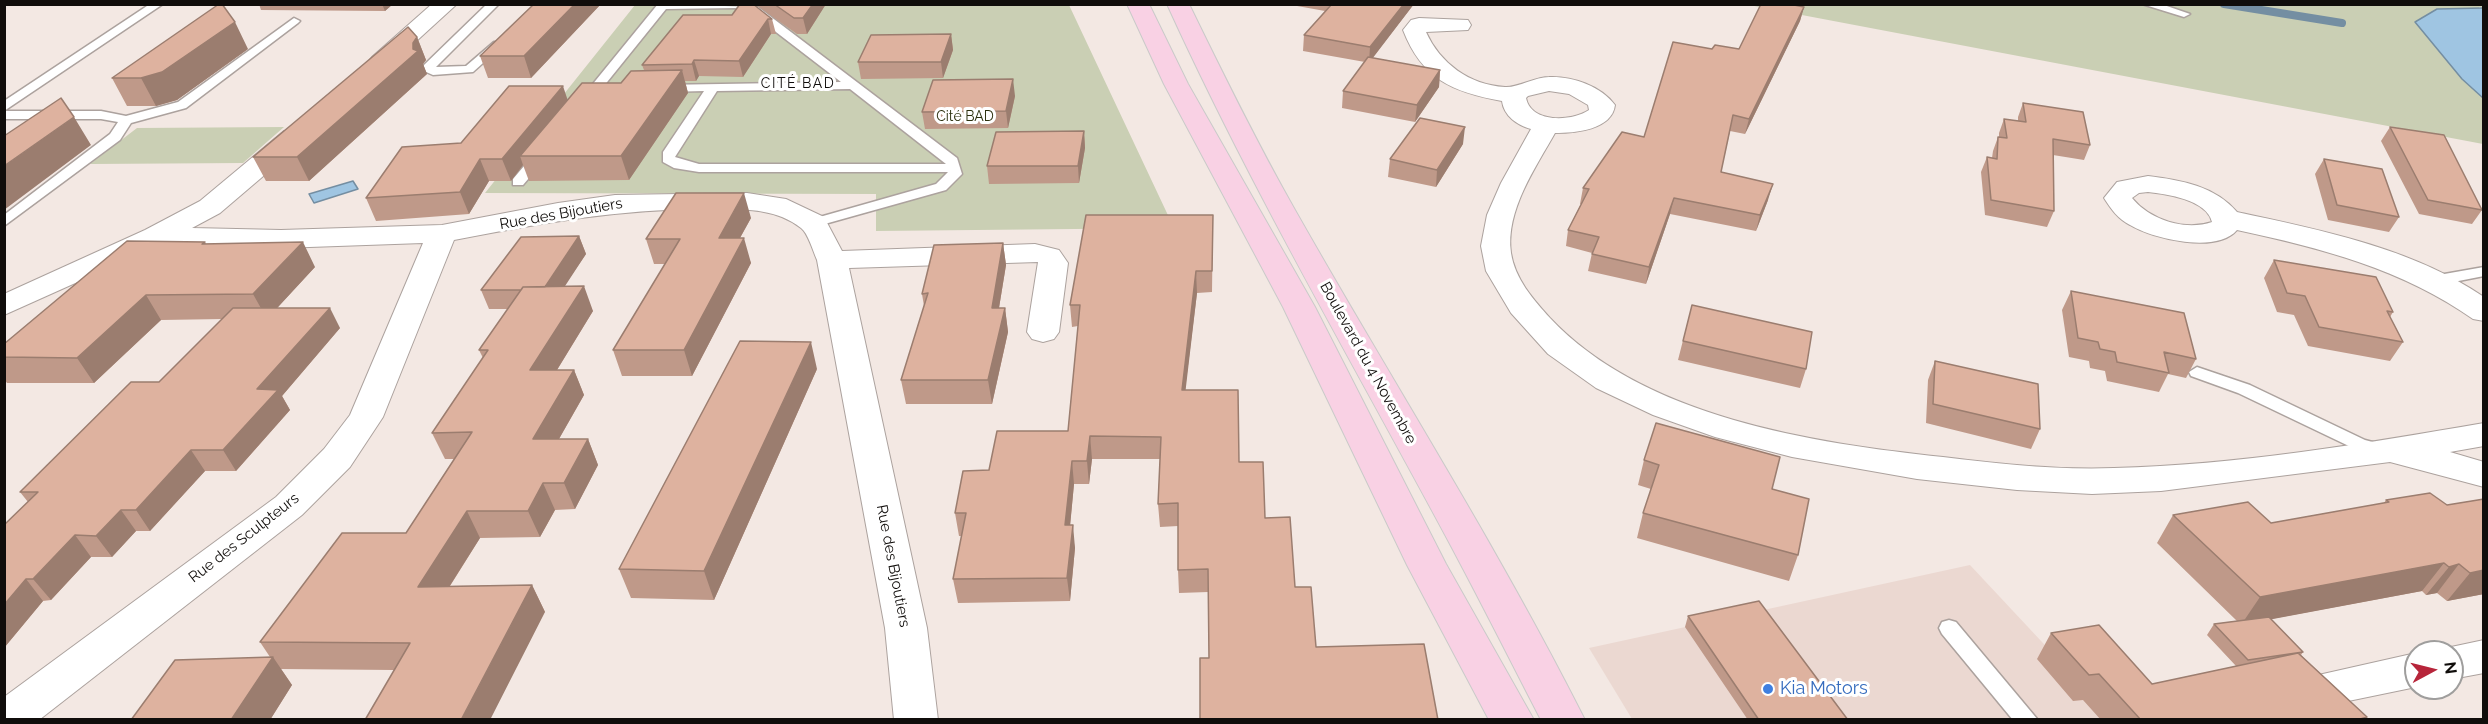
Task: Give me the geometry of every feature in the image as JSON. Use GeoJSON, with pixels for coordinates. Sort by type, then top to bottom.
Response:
{"type":"FeatureCollection","features":[{"type":"Feature","properties":{"kind":"main road"},"geometry":{"type":"LineString","coordinates":[[1138,4],[1176,84],[1299,307],[1427,565],[1512,720]]}},
{"type":"Feature","properties":{"kind":"main road","name":"Boulevard du 4 Novembre"},"geometry":{"type":"LineString","coordinates":[[1178,4],[1281,210],[1471,547],[1563,720]]}},
{"type":"Feature","properties":{"kind":"street"},"geometry":{"type":"LineString","coordinates":[[356,82],[446,4]]}},
{"type":"Feature","properties":{"kind":"street"},"geometry":{"type":"LineString","coordinates":[[1460,25],[1419,25],[1414,30],[1418,42],[1442,72],[1458,83],[1513,96]]}},
{"type":"Feature","properties":{"kind":"street"},"geometry":{"type":"LineString","coordinates":[[1533,86],[1567,86],[1588,93],[1602,105],[1601,113],[1588,122],[1565,126],[1547,124],[1518,112],[1512,104],[1513,96],[1520,90],[1533,86]]}},
{"type":"Feature","properties":{"kind":"street"},"geometry":{"type":"LineString","coordinates":[[4,306],[155,236],[210,207],[312,121]]}},
{"type":"Feature","properties":{"kind":"street"},"geometry":{"type":"LineString","coordinates":[[1547,124],[1515,180],[1502,218],[1496,247],[1505,282],[1530,317],[1568,354],[1633,394],[1723,427],[1816,450],[1889,463],[2040,479],[2093,481],[2189,477],[2387,452],[2484,434]]}},
{"type":"Feature","properties":{"kind":"street","name":"Rue des Bijoutiers"},"geometry":{"type":"LineString","coordinates":[[155,236],[292,238],[442,234],[615,203],[678,200],[747,201],[776,205],[814,223],[832,260],[906,627],[916,720]]}},
{"type":"Feature","properties":{"kind":"street"},"geometry":{"type":"LineString","coordinates":[[2227,219],[2333,243],[2433,280],[2471,301],[2484,312]]}},
{"type":"Feature","properties":{"kind":"street","name":"Rue des Sculpteurs"},"geometry":{"type":"LineString","coordinates":[[6,720],[289,506],[337,458],[366,417],[442,234]]}},
{"type":"Feature","properties":{"kind":"street"},"geometry":{"type":"LineString","coordinates":[[832,260],[1035,253],[1048,256],[1053,263],[1043,332]]}},
{"type":"Feature","properties":{"kind":"street"},"geometry":{"type":"LineString","coordinates":[[2387,452],[2451,464],[2484,475]]}},
{"type":"Feature","properties":{"kind":"street"},"geometry":{"type":"LineString","coordinates":[[2464,660],[2484,656]]}},
{"type":"Feature","properties":{"kind":"street"},"geometry":{"type":"LineString","coordinates":[[2328,688],[2404,672]]}},
{"type":"Feature","properties":{"kind":"lane"},"geometry":{"type":"LineString","coordinates":[[4,107],[158,4]]}},
{"type":"Feature","properties":{"kind":"lane"},"geometry":{"type":"LineString","coordinates":[[494,4],[428,68],[433,71],[469,69],[509,33]]}},
{"type":"Feature","properties":{"kind":"lane"},"geometry":{"type":"LineString","coordinates":[[2147,4],[2184,14]]}},
{"type":"Feature","properties":{"kind":"lane"},"geometry":{"type":"LineString","coordinates":[[582,105],[601,88],[663,5],[718,5],[754,9],[952,161],[955,168],[955,174],[941,187],[814,223]]}},
{"type":"Feature","properties":{"kind":"lane"},"geometry":{"type":"LineString","coordinates":[[4,114],[101,115],[126,120],[182,105],[294,21]]}},
{"type":"Feature","properties":{"kind":"lane"},"geometry":{"type":"LineString","coordinates":[[654,88],[854,85]]}},
{"type":"Feature","properties":{"kind":"lane"},"geometry":{"type":"LineString","coordinates":[[713,87],[670,152],[668,159],[672,163],[699,168],[955,168]]}},
{"type":"Feature","properties":{"kind":"lane"},"geometry":{"type":"LineString","coordinates":[[4,222],[115,137],[126,120]]}},
{"type":"Feature","properties":{"kind":"lane"},"geometry":{"type":"LineString","coordinates":[[518,182],[546,148]]}},
{"type":"Feature","properties":{"kind":"lane"},"geometry":{"type":"LineString","coordinates":[[2433,280],[2484,271]]}},
{"type":"Feature","properties":{"kind":"lane"},"geometry":{"type":"LineString","coordinates":[[2197,372],[2244,389],[2359,444],[2387,452]]}},
{"type":"Feature","properties":{"kind":"lane"},"geometry":{"type":"LineString","coordinates":[[1949,628],[2027,720]]}},
{"type":"Feature","properties":{"kind":"shaded area"},"geometry":{"type":"Polygon","coordinates":[[[1970,565],[2114,719],[1632,719],[1589,648],[1970,565]]]}},
{"type":"Feature","properties":{"kind":"green space","name":"Cité BAD"},"geometry":{"type":"Polygon","coordinates":[[[635,5],[1069,5],[1174,228],[876,231],[876,194],[485,193],[635,5]]]}},
{"type":"Feature","properties":{"kind":"green space"},"geometry":{"type":"Polygon","coordinates":[[[1749,5],[2483,5],[2483,8],[2479,7],[2462,79],[2483,98],[2483,144],[1749,5]]]}},
{"type":"Feature","properties":{"kind":"green space"},"geometry":{"type":"Polygon","coordinates":[[[284,127],[243,163],[90,164],[137,128],[284,127]]]}},
{"type":"Feature","properties":{"kind":"water"},"geometry":{"type":"Polygon","coordinates":[[[2484,8],[2483,98],[2462,79],[2415,22],[2437,9],[2484,8]]]}},
{"type":"Feature","properties":{"kind":"water"},"geometry":{"type":"Polygon","coordinates":[[[353,181],[358,189],[314,203],[309,194],[353,181]]]}},
{"type":"Feature","properties":{"kind":"building"},"geometry":{"type":"Polygon","coordinates":[[[222,4],[235,22],[162,72],[141,78],[112,78],[222,4]]]}},
{"type":"Feature","properties":{"kind":"building"},"geometry":{"type":"Polygon","coordinates":[[[534,4],[575,4],[524,56],[480,56],[534,4]]]}},
{"type":"Feature","properties":{"kind":"building"},"geometry":{"type":"Polygon","coordinates":[[[740,4],[753,4],[772,19],[768,19],[739,61],[694,60],[692,64],[642,65],[683,15],[732,15],[740,4]]]}},
{"type":"Feature","properties":{"kind":"building"},"geometry":{"type":"Polygon","coordinates":[[[774,4],[813,4],[803,18],[794,18],[774,4]]]}},
{"type":"Feature","properties":{"kind":"building"},"geometry":{"type":"Polygon","coordinates":[[[1332,4],[1404,4],[1370,47],[1304,35],[1332,4]]]}},
{"type":"Feature","properties":{"kind":"building"},"geometry":{"type":"Polygon","coordinates":[[[1761,4],[1789,4],[1804,7],[1749,119],[1733,115],[1721,172],[1773,184],[1760,215],[1674,198],[1649,267],[1592,254],[1599,237],[1568,230],[1589,189],[1583,188],[1622,132],[1644,137],[1673,42],[1712,49],[1715,45],[1739,49],[1761,4]]]}},
{"type":"Feature","properties":{"kind":"building"},"geometry":{"type":"Polygon","coordinates":[[[408,27],[417,37],[413,43],[413,49],[418,51],[297,157],[253,157],[408,27]]]}},
{"type":"Feature","properties":{"kind":"building"},"geometry":{"type":"Polygon","coordinates":[[[951,34],[941,62],[858,62],[871,35],[951,34]]]}},
{"type":"Feature","properties":{"kind":"building"},"geometry":{"type":"Polygon","coordinates":[[[1368,57],[1440,70],[1417,105],[1343,91],[1368,57]]]}},
{"type":"Feature","properties":{"kind":"building"},"geometry":{"type":"Polygon","coordinates":[[[682,70],[621,156],[520,156],[582,83],[621,83],[631,71],[682,70]]]}},
{"type":"Feature","properties":{"kind":"building"},"geometry":{"type":"Polygon","coordinates":[[[1013,79],[1006,111],[922,112],[933,80],[1013,79]]]}},
{"type":"Feature","properties":{"kind":"building"},"geometry":{"type":"Polygon","coordinates":[[[509,86],[563,86],[502,159],[480,159],[460,192],[366,198],[402,147],[461,143],[509,86]]]}},
{"type":"Feature","properties":{"kind":"building"},"geometry":{"type":"Polygon","coordinates":[[[61,98],[74,117],[4,166],[4,136],[61,98]]]}},
{"type":"Feature","properties":{"kind":"building"},"geometry":{"type":"Polygon","coordinates":[[[2023,103],[2083,112],[2090,145],[2053,139],[2054,211],[1991,200],[1987,157],[1997,159],[1998,137],[2007,138],[2004,119],[2026,122],[2023,103]]]}},
{"type":"Feature","properties":{"kind":"building"},"geometry":{"type":"Polygon","coordinates":[[[1420,118],[1465,127],[1437,170],[1390,159],[1420,118]]]}},
{"type":"Feature","properties":{"kind":"building"},"geometry":{"type":"Polygon","coordinates":[[[2390,127],[2444,135],[2482,210],[2428,200],[2390,127]]]}},
{"type":"Feature","properties":{"kind":"building"},"geometry":{"type":"Polygon","coordinates":[[[1084,131],[1078,166],[987,166],[996,132],[1084,131]]]}},
{"type":"Feature","properties":{"kind":"building"},"geometry":{"type":"Polygon","coordinates":[[[2324,159],[2382,169],[2399,217],[2337,205],[2324,159]]]}},
{"type":"Feature","properties":{"kind":"building"},"geometry":{"type":"Polygon","coordinates":[[[676,193],[744,193],[719,238],[744,238],[684,350],[613,350],[680,239],[646,239],[676,193]]]}},
{"type":"Feature","properties":{"kind":"building"},"geometry":{"type":"Polygon","coordinates":[[[1086,215],[1213,215],[1212,271],[1196,271],[1182,390],[1238,390],[1239,462],[1263,462],[1265,518],[1290,517],[1295,587],[1311,587],[1316,647],[1424,644],[1438,720],[1200,720],[1200,658],[1209,658],[1208,569],[1178,570],[1178,503],[1158,504],[1161,437],[1090,436],[1087,461],[1072,461],[1065,525],[1073,525],[1067,578],[953,579],[966,513],[955,513],[963,471],[989,470],[997,431],[1068,431],[1080,305],[1070,305],[1086,215]]]}},
{"type":"Feature","properties":{"kind":"building"},"geometry":{"type":"Polygon","coordinates":[[[579,236],[545,287],[523,287],[521,290],[481,290],[521,237],[579,236]]]}},
{"type":"Feature","properties":{"kind":"building"},"geometry":{"type":"Polygon","coordinates":[[[127,241],[205,242],[202,244],[303,242],[253,294],[146,295],[77,358],[4,357],[4,344],[127,241]]]}},
{"type":"Feature","properties":{"kind":"building"},"geometry":{"type":"Polygon","coordinates":[[[1003,243],[992,308],[1005,308],[988,380],[901,380],[928,293],[922,294],[934,245],[1003,243]]]}},
{"type":"Feature","properties":{"kind":"building"},"geometry":{"type":"Polygon","coordinates":[[[2274,260],[2376,277],[2393,312],[2387,311],[2403,342],[2319,327],[2305,296],[2287,293],[2274,260]]]}},
{"type":"Feature","properties":{"kind":"building"},"geometry":{"type":"Polygon","coordinates":[[[584,286],[530,370],[574,370],[533,439],[588,439],[564,483],[543,483],[528,511],[467,511],[418,587],[532,585],[461,720],[365,720],[410,643],[260,642],[342,533],[406,533],[472,432],[432,433],[488,350],[479,350],[523,287],[584,286]]]}},
{"type":"Feature","properties":{"kind":"building"},"geometry":{"type":"Polygon","coordinates":[[[2071,291],[2184,313],[2196,359],[2164,352],[2169,373],[2117,362],[2115,352],[2100,349],[2098,342],[2078,338],[2071,291]]]}},
{"type":"Feature","properties":{"kind":"building"},"geometry":{"type":"Polygon","coordinates":[[[1692,305],[1812,332],[1806,369],[1683,341],[1692,305]]]}},
{"type":"Feature","properties":{"kind":"building"},"geometry":{"type":"Polygon","coordinates":[[[233,308],[330,308],[257,389],[278,390],[223,450],[191,450],[136,510],[121,510],[96,536],[75,535],[33,579],[26,579],[4,605],[4,525],[38,492],[20,492],[131,382],[159,382],[233,308]]]}},
{"type":"Feature","properties":{"kind":"building"},"geometry":{"type":"Polygon","coordinates":[[[740,341],[811,342],[704,571],[619,569],[740,341]]]}},
{"type":"Feature","properties":{"kind":"building"},"geometry":{"type":"Polygon","coordinates":[[[1935,361],[2038,384],[2040,429],[1933,404],[1935,361]]]}},
{"type":"Feature","properties":{"kind":"building"},"geometry":{"type":"Polygon","coordinates":[[[1656,423],[1780,457],[1772,489],[1809,499],[1798,555],[1643,513],[1659,465],[1644,460],[1656,423]]]}},
{"type":"Feature","properties":{"kind":"building"},"geometry":{"type":"Polygon","coordinates":[[[2430,493],[2447,505],[2484,499],[2484,570],[2470,573],[2459,564],[2449,567],[2444,563],[2260,597],[2173,515],[2248,502],[2271,523],[2430,493]]]}},
{"type":"Feature","properties":{"kind":"building"},"geometry":{"type":"Polygon","coordinates":[[[1759,601],[1848,720],[1759,720],[1688,616],[1759,601]]]}},
{"type":"Feature","properties":{"kind":"building"},"geometry":{"type":"Polygon","coordinates":[[[2269,617],[2303,652],[2248,660],[2214,624],[2269,617]]]}},
{"type":"Feature","properties":{"kind":"building"},"geometry":{"type":"Polygon","coordinates":[[[2099,625],[2152,684],[2298,653],[2367,717],[2357,720],[2141,720],[2099,674],[2089,675],[2051,633],[2099,625]]]}},
{"type":"Feature","properties":{"kind":"building"},"geometry":{"type":"Polygon","coordinates":[[[273,657],[231,720],[131,720],[175,660],[273,657]]]}},
{"type":"Feature","properties":{"kind":"waterway"},"geometry":{"type":"LineString","coordinates":[[2224,4],[2342,23]]}},
{"type":"Feature","properties":{"kind":"place","name":"Kia Motors"},"geometry":{"type":"Point","coordinates":[1768,689]}},
{"type":"Feature","properties":{"kind":"district","name":"CITÉ BAD"},"geometry":{"type":"Point","coordinates":[798,84]}}]}
